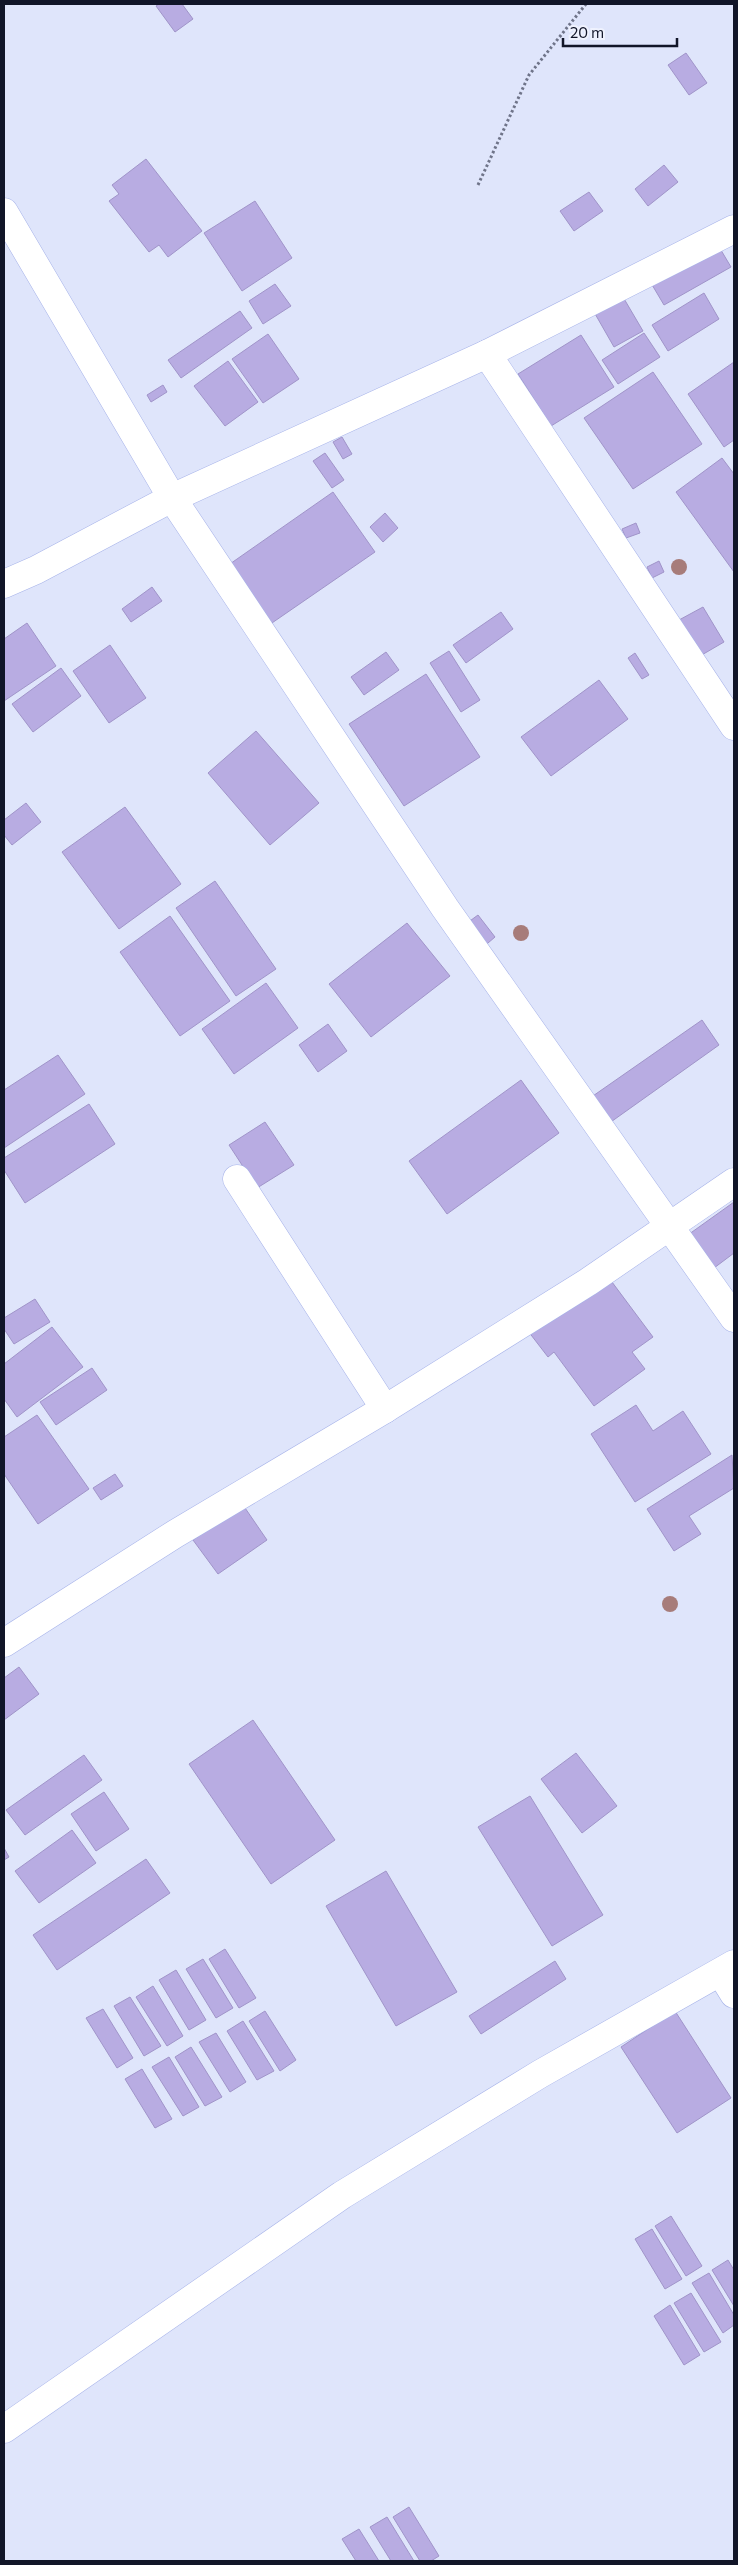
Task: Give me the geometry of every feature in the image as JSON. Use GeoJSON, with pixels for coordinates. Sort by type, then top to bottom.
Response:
{"type":"FeatureCollection","features":[{"type":"Feature","properties":{"kind":"street"},"geometry":{"type":"LineString","coordinates":[[4,212],[172,498],[446,908],[734,1318]]}},
{"type":"Feature","properties":{"kind":"street"},"geometry":{"type":"LineString","coordinates":[[4,584],[36,570],[172,498],[488,354],[734,229]]}},
{"type":"Feature","properties":{"kind":"street"},"geometry":{"type":"LineString","coordinates":[[488,354],[734,726]]}},
{"type":"Feature","properties":{"kind":"street"},"geometry":{"type":"LineString","coordinates":[[237,1179],[385,1409]]}},
{"type":"Feature","properties":{"kind":"street"},"geometry":{"type":"LineString","coordinates":[[4,1643],[175,1534],[385,1409],[588,1282],[734,1182]]}},
{"type":"Feature","properties":{"kind":"street"},"geometry":{"type":"LineString","coordinates":[[4,2429],[342,2195],[540,2074],[730,1977]]}},
{"type":"Feature","properties":{"kind":"path"},"geometry":{"type":"LineString","coordinates":[[478,185],[529,75],[586,4]]}},
{"type":"Feature","properties":{"kind":"building"},"geometry":{"type":"Polygon","coordinates":[[[159,4],[182,4],[193,19],[175,32],[156,6],[159,4]]]}},
{"type":"Feature","properties":{"kind":"building"},"geometry":{"type":"Polygon","coordinates":[[[686,53],[707,83],[689,95],[668,65],[686,53]]]}},
{"type":"Feature","properties":{"kind":"building"},"geometry":{"type":"Polygon","coordinates":[[[146,159],[202,231],[168,257],[159,245],[149,252],[109,201],[119,194],[112,185],[146,159]]]}},
{"type":"Feature","properties":{"kind":"building"},"geometry":{"type":"Polygon","coordinates":[[[664,165],[678,182],[648,206],[635,189],[664,165]]]}},
{"type":"Feature","properties":{"kind":"building"},"geometry":{"type":"Polygon","coordinates":[[[589,192],[603,211],[574,231],[560,211],[589,192]]]}},
{"type":"Feature","properties":{"kind":"building"},"geometry":{"type":"Polygon","coordinates":[[[255,201],[292,258],[242,291],[204,233],[255,201]]]}},
{"type":"Feature","properties":{"kind":"building"},"geometry":{"type":"Polygon","coordinates":[[[715,240],[731,267],[664,305],[648,278],[715,240]]]}},
{"type":"Feature","properties":{"kind":"building"},"geometry":{"type":"Polygon","coordinates":[[[275,284],[291,306],[263,324],[249,301],[275,284]]]}},
{"type":"Feature","properties":{"kind":"building"},"geometry":{"type":"Polygon","coordinates":[[[704,293],[719,319],[668,351],[652,325],[704,293]]]}},
{"type":"Feature","properties":{"kind":"building"},"geometry":{"type":"Polygon","coordinates":[[[623,297],[643,331],[614,347],[594,312],[623,297]]]}},
{"type":"Feature","properties":{"kind":"building"},"geometry":{"type":"Polygon","coordinates":[[[240,311],[252,328],[181,378],[168,360],[240,311]]]}},
{"type":"Feature","properties":{"kind":"building"},"geometry":{"type":"Polygon","coordinates":[[[644,333],[660,357],[618,384],[602,360],[644,333]]]}},
{"type":"Feature","properties":{"kind":"building"},"geometry":{"type":"Polygon","coordinates":[[[268,334],[299,379],[263,403],[232,359],[268,334]]]}},
{"type":"Feature","properties":{"kind":"building"},"geometry":{"type":"Polygon","coordinates":[[[581,335],[614,387],[551,426],[518,374],[581,335]]]}},
{"type":"Feature","properties":{"kind":"building"},"geometry":{"type":"Polygon","coordinates":[[[228,361],[258,402],[225,426],[194,386],[228,361]]]}},
{"type":"Feature","properties":{"kind":"building"},"geometry":{"type":"Polygon","coordinates":[[[734,362],[734,440],[724,447],[688,394],[734,362]]]}},
{"type":"Feature","properties":{"kind":"building"},"geometry":{"type":"Polygon","coordinates":[[[653,372],[702,444],[633,489],[584,418],[653,372]]]}},
{"type":"Feature","properties":{"kind":"building"},"geometry":{"type":"Polygon","coordinates":[[[163,385],[167,392],[151,402],[147,395],[163,385]]]}},
{"type":"Feature","properties":{"kind":"building"},"geometry":{"type":"Polygon","coordinates":[[[342,437],[352,454],[343,459],[333,442],[342,437]]]}},
{"type":"Feature","properties":{"kind":"building"},"geometry":{"type":"Polygon","coordinates":[[[325,453],[344,480],[332,488],[313,461],[325,453]]]}},
{"type":"Feature","properties":{"kind":"building"},"geometry":{"type":"Polygon","coordinates":[[[722,458],[734,474],[734,572],[676,492],[722,458]]]}},
{"type":"Feature","properties":{"kind":"building"},"geometry":{"type":"Polygon","coordinates":[[[333,492],[375,552],[269,625],[227,566],[333,492]]]}},
{"type":"Feature","properties":{"kind":"building"},"geometry":{"type":"Polygon","coordinates":[[[385,513],[398,528],[383,542],[370,527],[385,513]]]}},
{"type":"Feature","properties":{"kind":"building"},"geometry":{"type":"Polygon","coordinates":[[[636,523],[640,533],[626,538],[622,529],[636,523]]]}},
{"type":"Feature","properties":{"kind":"building"},"geometry":{"type":"Polygon","coordinates":[[[659,561],[664,572],[652,578],[647,567],[659,561]]]}},
{"type":"Feature","properties":{"kind":"building"},"geometry":{"type":"Polygon","coordinates":[[[152,587],[162,601],[131,622],[122,609],[152,587]]]}},
{"type":"Feature","properties":{"kind":"building"},"geometry":{"type":"Polygon","coordinates":[[[703,607],[724,642],[700,656],[679,620],[703,607]]]}},
{"type":"Feature","properties":{"kind":"building"},"geometry":{"type":"Polygon","coordinates":[[[501,612],[513,629],[466,663],[453,645],[501,612]]]}},
{"type":"Feature","properties":{"kind":"building"},"geometry":{"type":"Polygon","coordinates":[[[27,623],[56,666],[4,701],[4,639],[27,623]]]}},
{"type":"Feature","properties":{"kind":"building"},"geometry":{"type":"Polygon","coordinates":[[[110,645],[146,698],[109,723],[73,671],[110,645]]]}},
{"type":"Feature","properties":{"kind":"building"},"geometry":{"type":"Polygon","coordinates":[[[449,651],[480,700],[461,712],[430,663],[449,651]]]}},
{"type":"Feature","properties":{"kind":"building"},"geometry":{"type":"Polygon","coordinates":[[[386,652],[399,670],[364,695],[351,677],[386,652]]]}},
{"type":"Feature","properties":{"kind":"building"},"geometry":{"type":"Polygon","coordinates":[[[635,653],[649,675],[642,679],[628,658],[635,653]]]}},
{"type":"Feature","properties":{"kind":"building"},"geometry":{"type":"Polygon","coordinates":[[[61,668],[81,696],[33,732],[12,704],[61,668]]]}},
{"type":"Feature","properties":{"kind":"building"},"geometry":{"type":"Polygon","coordinates":[[[426,674],[480,757],[404,806],[349,724],[426,674]]]}},
{"type":"Feature","properties":{"kind":"building"},"geometry":{"type":"Polygon","coordinates":[[[599,680],[628,719],[551,776],[521,737],[599,680]]]}},
{"type":"Feature","properties":{"kind":"building"},"geometry":{"type":"Polygon","coordinates":[[[256,731],[319,803],[270,845],[208,773],[256,731]]]}},
{"type":"Feature","properties":{"kind":"building"},"geometry":{"type":"Polygon","coordinates":[[[26,803],[41,822],[12,845],[4,835],[4,820],[26,803]]]}},
{"type":"Feature","properties":{"kind":"building"},"geometry":{"type":"Polygon","coordinates":[[[125,807],[181,884],[119,929],[62,852],[125,807]]]}},
{"type":"Feature","properties":{"kind":"building"},"geometry":{"type":"Polygon","coordinates":[[[215,881],[276,969],[236,996],[176,908],[215,881]]]}},
{"type":"Feature","properties":{"kind":"building"},"geometry":{"type":"Polygon","coordinates":[[[478,915],[495,937],[481,949],[463,926],[478,915]]]}},
{"type":"Feature","properties":{"kind":"building"},"geometry":{"type":"Polygon","coordinates":[[[170,916],[230,1001],[180,1036],[120,952],[170,916]]]}},
{"type":"Feature","properties":{"kind":"building"},"geometry":{"type":"Polygon","coordinates":[[[407,923],[450,976],[371,1037],[329,984],[407,923]]]}},
{"type":"Feature","properties":{"kind":"building"},"geometry":{"type":"Polygon","coordinates":[[[266,983],[298,1028],[234,1074],[202,1029],[266,983]]]}},
{"type":"Feature","properties":{"kind":"building"},"geometry":{"type":"Polygon","coordinates":[[[702,1020],[719,1045],[608,1124],[590,1098],[702,1020]]]}},
{"type":"Feature","properties":{"kind":"building"},"geometry":{"type":"Polygon","coordinates":[[[328,1024],[347,1051],[318,1072],[299,1045],[328,1024]]]}},
{"type":"Feature","properties":{"kind":"building"},"geometry":{"type":"Polygon","coordinates":[[[58,1055],[85,1094],[4,1148],[4,1090],[58,1055]]]}},
{"type":"Feature","properties":{"kind":"building"},"geometry":{"type":"Polygon","coordinates":[[[521,1080],[559,1133],[447,1214],[409,1161],[521,1080]]]}},
{"type":"Feature","properties":{"kind":"building"},"geometry":{"type":"Polygon","coordinates":[[[89,1104],[115,1144],[25,1203],[4,1170],[4,1158],[89,1104]]]}},
{"type":"Feature","properties":{"kind":"building"},"geometry":{"type":"Polygon","coordinates":[[[265,1122],[294,1165],[257,1188],[229,1145],[265,1122]]]}},
{"type":"Feature","properties":{"kind":"building"},"geometry":{"type":"Polygon","coordinates":[[[734,1202],[734,1253],[710,1271],[685,1237],[734,1202]]]}},
{"type":"Feature","properties":{"kind":"building"},"geometry":{"type":"Polygon","coordinates":[[[606,1274],[653,1337],[632,1352],[645,1369],[594,1406],[554,1352],[548,1357],[528,1331],[606,1274]]]}},
{"type":"Feature","properties":{"kind":"building"},"geometry":{"type":"Polygon","coordinates":[[[35,1299],[50,1322],[14,1344],[4,1329],[4,1318],[35,1299]]]}},
{"type":"Feature","properties":{"kind":"building"},"geometry":{"type":"Polygon","coordinates":[[[52,1327],[83,1367],[17,1417],[4,1399],[4,1364],[52,1327]]]}},
{"type":"Feature","properties":{"kind":"building"},"geometry":{"type":"Polygon","coordinates":[[[92,1368],[107,1390],[56,1425],[40,1402],[92,1368]]]}},
{"type":"Feature","properties":{"kind":"building"},"geometry":{"type":"Polygon","coordinates":[[[636,1405],[653,1431],[683,1411],[711,1454],[635,1502],[591,1434],[636,1405]]]}},
{"type":"Feature","properties":{"kind":"building"},"geometry":{"type":"Polygon","coordinates":[[[37,1415],[89,1489],[38,1524],[4,1474],[4,1437],[37,1415]]]}},
{"type":"Feature","properties":{"kind":"building"},"geometry":{"type":"Polygon","coordinates":[[[732,1455],[734,1488],[689,1516],[701,1534],[674,1551],[647,1509],[732,1455]]]}},
{"type":"Feature","properties":{"kind":"building"},"geometry":{"type":"Polygon","coordinates":[[[115,1474],[123,1486],[101,1500],[93,1488],[115,1474]]]}},
{"type":"Feature","properties":{"kind":"building"},"geometry":{"type":"Polygon","coordinates":[[[243,1505],[267,1540],[218,1574],[193,1540],[243,1505]]]}},
{"type":"Feature","properties":{"kind":"building"},"geometry":{"type":"Polygon","coordinates":[[[19,1667],[39,1694],[4,1720],[4,1678],[19,1667]]]}},
{"type":"Feature","properties":{"kind":"building"},"geometry":{"type":"Polygon","coordinates":[[[253,1720],[335,1840],[271,1884],[189,1764],[253,1720]]]}},
{"type":"Feature","properties":{"kind":"building"},"geometry":{"type":"Polygon","coordinates":[[[576,1753],[617,1806],[582,1833],[541,1779],[576,1753]]]}},
{"type":"Feature","properties":{"kind":"building"},"geometry":{"type":"Polygon","coordinates":[[[84,1755],[102,1780],[25,1835],[6,1810],[84,1755]]]}},
{"type":"Feature","properties":{"kind":"building"},"geometry":{"type":"Polygon","coordinates":[[[104,1792],[129,1829],[96,1851],[71,1814],[104,1792]]]}},
{"type":"Feature","properties":{"kind":"building"},"geometry":{"type":"Polygon","coordinates":[[[530,1796],[603,1915],[552,1946],[478,1827],[530,1796]]]}},
{"type":"Feature","properties":{"kind":"building"},"geometry":{"type":"Polygon","coordinates":[[[72,1830],[96,1863],[39,1903],[15,1871],[72,1830]]]}},
{"type":"Feature","properties":{"kind":"building"},"geometry":{"type":"Polygon","coordinates":[[[4,1848],[9,1857],[4,1860],[4,1848]]]}},
{"type":"Feature","properties":{"kind":"building"},"geometry":{"type":"Polygon","coordinates":[[[146,1859],[170,1893],[57,1970],[33,1935],[146,1859]]]}},
{"type":"Feature","properties":{"kind":"building"},"geometry":{"type":"Polygon","coordinates":[[[386,1871],[457,1992],[396,2026],[326,1906],[386,1871]]]}},
{"type":"Feature","properties":{"kind":"building"},"geometry":{"type":"Polygon","coordinates":[[[225,1949],[256,1998],[239,2008],[209,1959],[225,1949]]]}},
{"type":"Feature","properties":{"kind":"building"},"geometry":{"type":"Polygon","coordinates":[[[203,1959],[233,2008],[216,2018],[186,1969],[203,1959]]]}},
{"type":"Feature","properties":{"kind":"building"},"geometry":{"type":"Polygon","coordinates":[[[555,1961],[566,1979],[481,2034],[469,2016],[555,1961]]]}},
{"type":"Feature","properties":{"kind":"building"},"geometry":{"type":"Polygon","coordinates":[[[176,1970],[206,2020],[189,2030],[159,1980],[176,1970]]]}},
{"type":"Feature","properties":{"kind":"building"},"geometry":{"type":"Polygon","coordinates":[[[153,1986],[183,2036],[167,2046],[136,1997],[153,1986]]]}},
{"type":"Feature","properties":{"kind":"building"},"geometry":{"type":"Polygon","coordinates":[[[130,1997],[161,2046],[144,2056],[114,2006],[130,1997]]]}},
{"type":"Feature","properties":{"kind":"building"},"geometry":{"type":"Polygon","coordinates":[[[103,2009],[133,2058],[117,2068],[86,2018],[103,2009]]]}},
{"type":"Feature","properties":{"kind":"building"},"geometry":{"type":"Polygon","coordinates":[[[265,2011],[296,2060],[280,2071],[249,2021],[265,2011]]]}},
{"type":"Feature","properties":{"kind":"building"},"geometry":{"type":"Polygon","coordinates":[[[675,2011],[731,2098],[677,2133],[621,2047],[675,2011]]]}},
{"type":"Feature","properties":{"kind":"building"},"geometry":{"type":"Polygon","coordinates":[[[243,2021],[274,2071],[257,2080],[227,2031],[243,2021]]]}},
{"type":"Feature","properties":{"kind":"building"},"geometry":{"type":"Polygon","coordinates":[[[216,2033],[246,2082],[230,2092],[199,2042],[216,2033]]]}},
{"type":"Feature","properties":{"kind":"building"},"geometry":{"type":"Polygon","coordinates":[[[191,2047],[222,2097],[205,2106],[175,2057],[191,2047]]]}},
{"type":"Feature","properties":{"kind":"building"},"geometry":{"type":"Polygon","coordinates":[[[169,2057],[199,2107],[183,2116],[152,2067],[169,2057]]]}},
{"type":"Feature","properties":{"kind":"building"},"geometry":{"type":"Polygon","coordinates":[[[142,2069],[172,2119],[155,2128],[125,2079],[142,2069]]]}},
{"type":"Feature","properties":{"kind":"building"},"geometry":{"type":"Polygon","coordinates":[[[671,2216],[702,2266],[686,2276],[655,2226],[671,2216]]]}},
{"type":"Feature","properties":{"kind":"building"},"geometry":{"type":"Polygon","coordinates":[[[652,2229],[682,2279],[665,2289],[635,2239],[652,2229]]]}},
{"type":"Feature","properties":{"kind":"building"},"geometry":{"type":"Polygon","coordinates":[[[728,2260],[734,2270],[734,2306],[712,2270],[728,2260]]]}},
{"type":"Feature","properties":{"kind":"building"},"geometry":{"type":"Polygon","coordinates":[[[709,2273],[734,2315],[734,2325],[723,2333],[692,2283],[709,2273]]]}},
{"type":"Feature","properties":{"kind":"building"},"geometry":{"type":"Polygon","coordinates":[[[691,2293],[721,2342],[704,2352],[674,2303],[691,2293]]]}},
{"type":"Feature","properties":{"kind":"building"},"geometry":{"type":"Polygon","coordinates":[[[670,2305],[700,2355],[684,2365],[654,2316],[670,2305]]]}},
{"type":"Feature","properties":{"kind":"building"},"geometry":{"type":"Polygon","coordinates":[[[409,2507],[439,2556],[431,2561],[420,2561],[393,2517],[409,2507]]]}},
{"type":"Feature","properties":{"kind":"building"},"geometry":{"type":"Polygon","coordinates":[[[387,2517],[414,2561],[391,2561],[370,2527],[387,2517]]]}},
{"type":"Feature","properties":{"kind":"building"},"geometry":{"type":"Polygon","coordinates":[[[359,2529],[379,2561],[356,2561],[342,2539],[359,2529]]]}}]}
